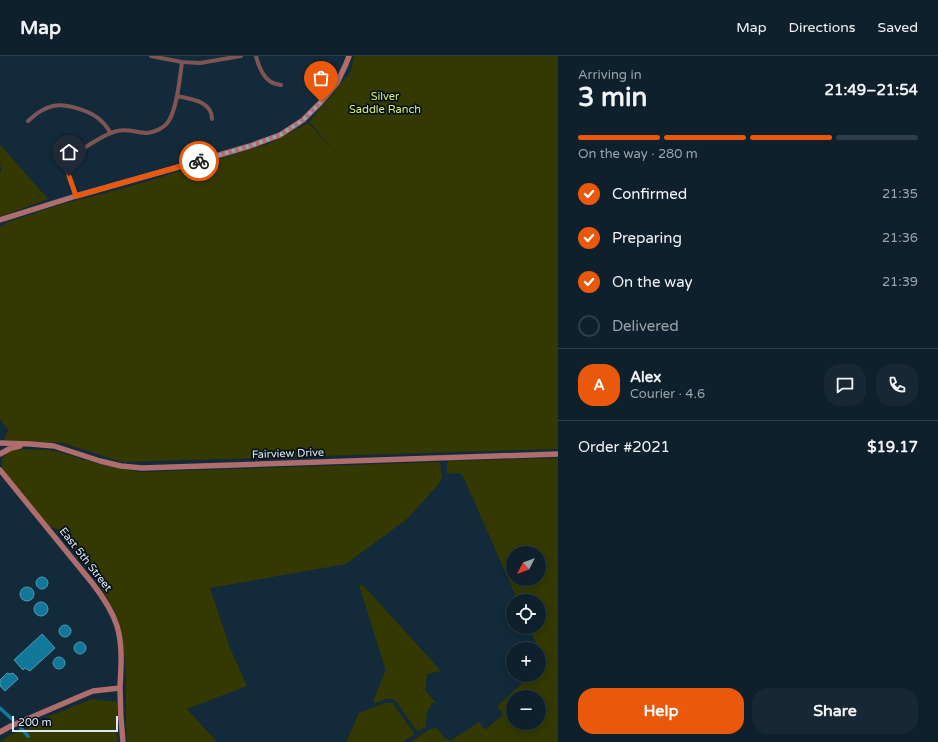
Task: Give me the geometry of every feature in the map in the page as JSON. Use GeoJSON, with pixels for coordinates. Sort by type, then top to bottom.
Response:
{"type":"FeatureCollection","features":[{"type":"Feature","properties":{"kind":"main road"},"geometry":{"type":"LineString","coordinates":[[0,220],[76,196],[250,146],[280,135],[303,120],[321,102],[336,82],[349,56]]}},
{"type":"Feature","properties":{"kind":"main road","name":"Fairview Drive"},"geometry":{"type":"LineString","coordinates":[[0,443],[54,446],[107,463],[142,468],[558,454]]}},
{"type":"Feature","properties":{"kind":"main road"},"geometry":{"type":"LineString","coordinates":[[0,454],[23,444]]}},
{"type":"Feature","properties":{"kind":"main road","name":"Fairview Drive"},"geometry":{"type":"LineString","coordinates":[[0,448],[23,444]]}},
{"type":"Feature","properties":{"kind":"main road","name":"East 5th Street"},"geometry":{"type":"LineString","coordinates":[[0,467],[2,473],[93,584],[108,605],[117,626],[121,645],[120,688],[123,742]]}},
{"type":"Feature","properties":{"kind":"main road"},"geometry":{"type":"LineString","coordinates":[[0,732],[93,691],[120,688]]}},
{"type":"Feature","properties":{"kind":"street"},"geometry":{"type":"LineString","coordinates":[[151,56],[182,62],[200,63],[241,56]]}},
{"type":"Feature","properties":{"kind":"street"},"geometry":{"type":"LineString","coordinates":[[256,56],[259,66],[268,78],[272,82],[281,85]]}},
{"type":"Feature","properties":{"kind":"street"},"geometry":{"type":"LineString","coordinates":[[76,196],[67,170],[68,161],[72,156],[110,132],[134,130],[142,133],[148,133],[161,128],[168,122],[177,96],[182,62]]}},
{"type":"Feature","properties":{"kind":"street"},"geometry":{"type":"LineString","coordinates":[[177,96],[203,104],[210,109],[212,119]]}},
{"type":"Feature","properties":{"kind":"street"},"geometry":{"type":"LineString","coordinates":[[28,121],[38,112],[57,105],[63,105],[92,114],[103,123],[110,132]]}},
{"type":"Feature","properties":{"kind":"green space","name":"Silver Saddle Ranch"},"geometry":{"type":"Polygon","coordinates":[[[354,56],[558,56],[558,449],[122,462],[63,443],[4,440],[8,430],[0,419],[0,227],[8,222],[62,204],[125,188],[268,144],[308,123],[337,153],[309,122],[351,71],[354,56]]]}},
{"type":"Feature","properties":{"kind":"green space"},"geometry":{"type":"Polygon","coordinates":[[[0,145],[4,149],[48,199],[0,217],[0,145]]]}},
{"type":"Feature","properties":{"kind":"green space"},"geometry":{"type":"Polygon","coordinates":[[[22,449],[59,452],[106,466],[140,472],[440,462],[442,478],[438,485],[407,519],[346,564],[210,588],[230,648],[247,686],[187,709],[217,742],[127,742],[126,679],[121,629],[113,608],[85,560],[65,534],[49,526],[2,468],[1,462],[6,454],[5,452],[22,449]]]}},
{"type":"Feature","properties":{"kind":"green space"},"geometry":{"type":"Polygon","coordinates":[[[558,458],[558,742],[410,742],[430,729],[435,728],[438,729],[444,737],[450,741],[479,722],[485,730],[503,714],[497,706],[506,698],[506,730],[546,730],[546,690],[515,690],[523,682],[546,682],[546,642],[535,642],[532,634],[546,634],[546,594],[515,594],[511,586],[546,586],[546,546],[506,546],[506,574],[463,476],[460,473],[447,473],[448,461],[558,458]]]}},
{"type":"Feature","properties":{"kind":"green space"},"geometry":{"type":"Polygon","coordinates":[[[359,585],[363,585],[441,671],[427,674],[425,690],[437,704],[433,702],[427,714],[426,727],[418,731],[395,700],[388,699],[375,703],[373,701],[385,672],[385,668],[359,585]]]}},
{"type":"Feature","properties":{"kind":"green space"},"geometry":{"type":"Polygon","coordinates":[[[92,699],[117,702],[118,742],[0,742],[8,736],[48,719],[47,717],[92,699]]]}},
{"type":"Feature","properties":{"kind":"green space"},"geometry":{"type":"Polygon","coordinates":[[[385,703],[393,703],[414,735],[402,742],[346,742],[359,713],[385,703]]]}},
{"type":"Feature","properties":{"kind":"water"},"geometry":{"type":"Polygon","coordinates":[[[40,577],[44,577],[48,583],[44,589],[40,589],[36,585],[36,581],[40,577]]]}},
{"type":"Feature","properties":{"kind":"water"},"geometry":{"type":"Polygon","coordinates":[[[27,587],[32,589],[34,594],[32,599],[27,601],[22,599],[20,594],[22,589],[27,587]]]}},
{"type":"Feature","properties":{"kind":"water"},"geometry":{"type":"Polygon","coordinates":[[[41,602],[46,604],[48,609],[46,614],[41,616],[36,614],[34,609],[36,604],[41,602]]]}},
{"type":"Feature","properties":{"kind":"water"},"geometry":{"type":"Polygon","coordinates":[[[63,625],[67,625],[71,631],[67,637],[63,637],[59,633],[59,629],[63,625]]]}},
{"type":"Feature","properties":{"kind":"water"},"geometry":{"type":"Polygon","coordinates":[[[42,634],[55,648],[30,671],[25,668],[23,670],[14,660],[42,634]]]}},
{"type":"Feature","properties":{"kind":"water"},"geometry":{"type":"Polygon","coordinates":[[[78,642],[82,642],[86,648],[82,654],[78,654],[74,650],[74,646],[78,642]]]}},
{"type":"Feature","properties":{"kind":"water"},"geometry":{"type":"Polygon","coordinates":[[[57,657],[61,657],[65,663],[61,669],[57,669],[53,665],[53,661],[57,657]]]}},
{"type":"Feature","properties":{"kind":"water"},"geometry":{"type":"Polygon","coordinates":[[[7,673],[13,673],[18,679],[5,691],[0,686],[0,680],[7,673]]]}},
{"type":"Feature","properties":{"kind":"waterway"},"geometry":{"type":"LineString","coordinates":[[0,708],[13,720]]}},
{"type":"Feature","properties":{"kind":"waterway"},"geometry":{"type":"LineString","coordinates":[[20,727],[28,736]]}},
{"type":"Feature","properties":{"kind":"way so far"},"geometry":{"type":"LineString","coordinates":[[199,161],[250,146],[280,135],[303,120],[321,102]]}},
{"type":"Feature","properties":{"kind":"route"},"geometry":{"type":"LineString","coordinates":[[69,176],[76,196],[199,161]]}}]}
